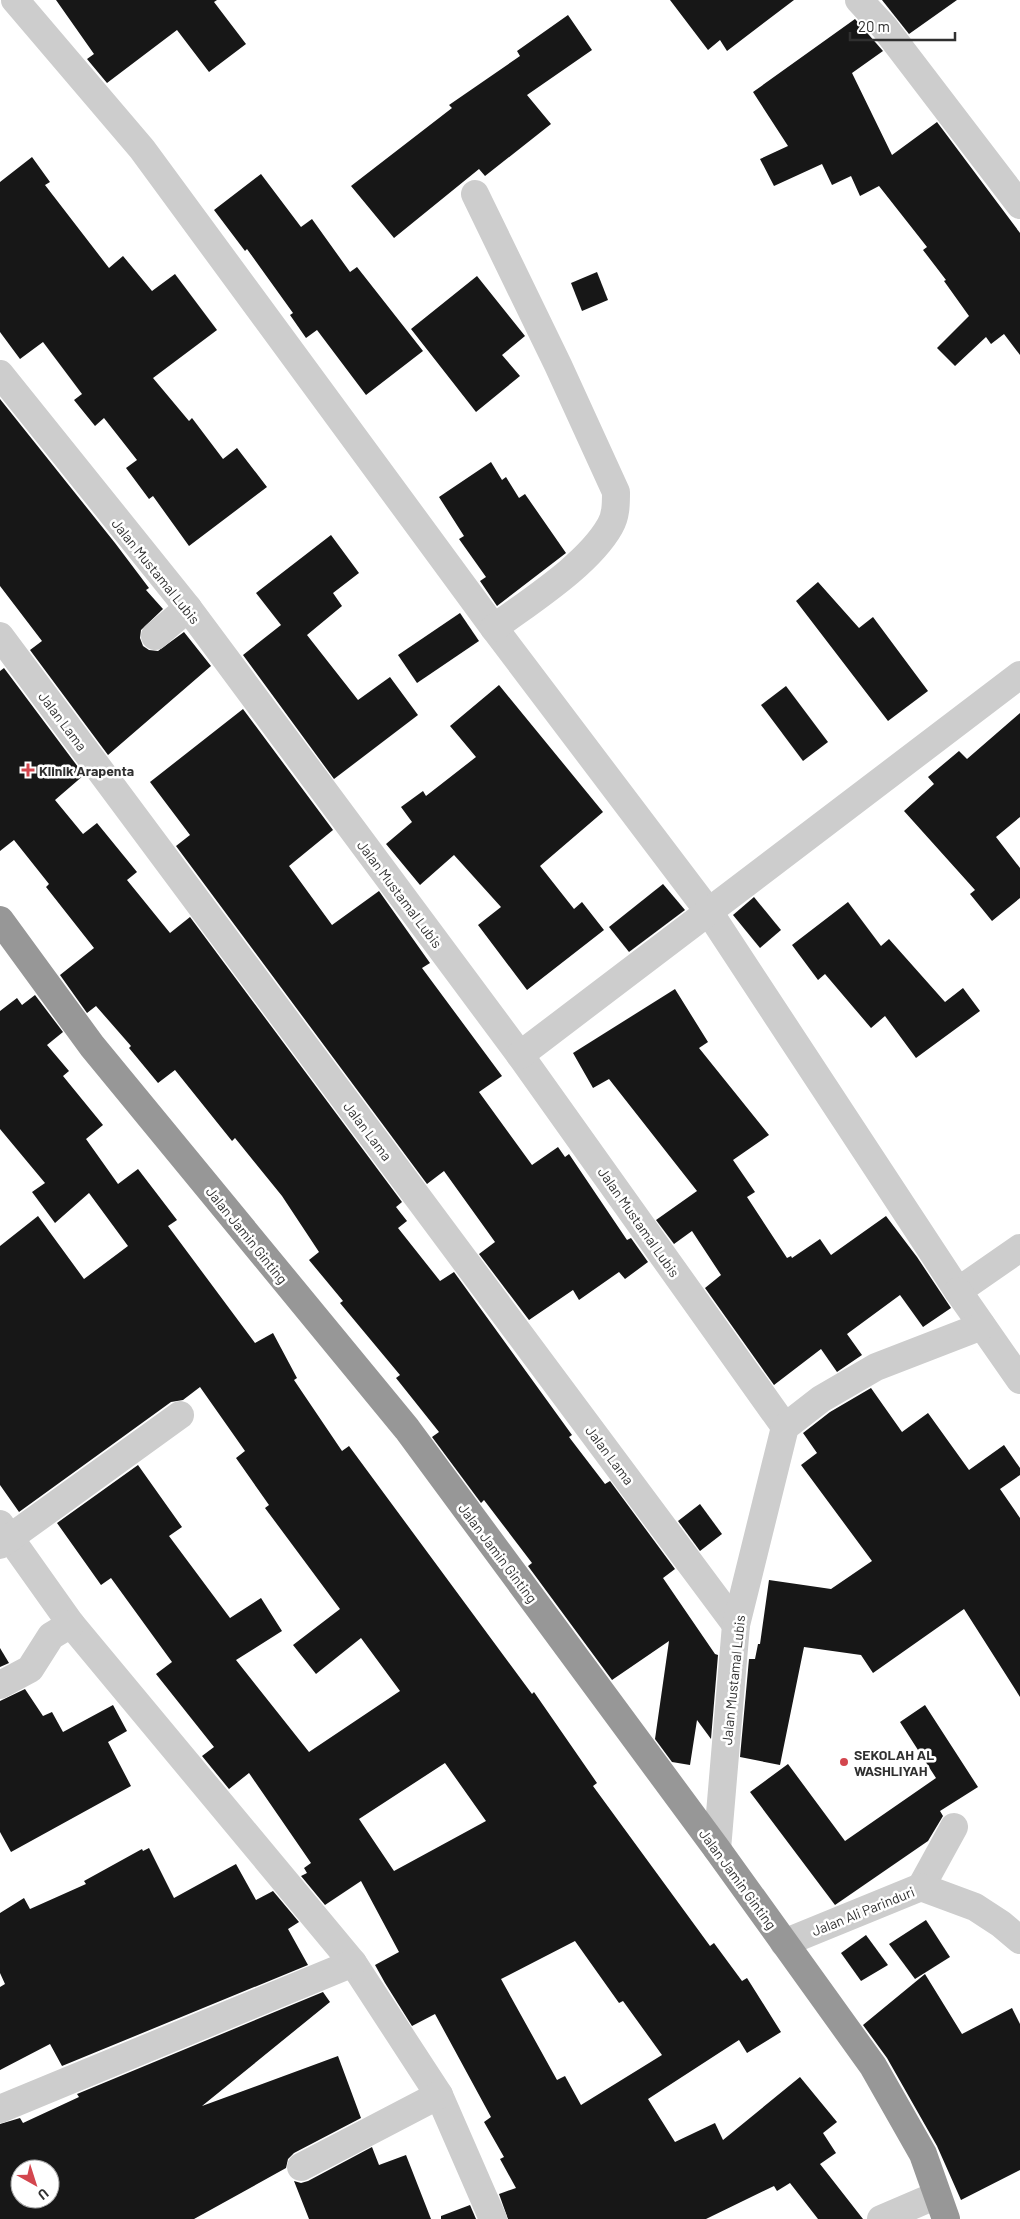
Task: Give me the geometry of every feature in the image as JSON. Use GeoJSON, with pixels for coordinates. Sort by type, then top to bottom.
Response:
{"type":"FeatureCollection","features":[{"type":"Feature","properties":{"kind":"highway","name":"Jalan Jamin Ginting"},"geometry":{"type":"LineString","coordinates":[[0,920],[92,1046],[407,1429],[718,1849],[873,2066],[923,2154],[942,2207]]}},
{"type":"Feature","properties":{"kind":"street"},"geometry":{"type":"LineString","coordinates":[[15,0],[142,149],[494,628],[709,912],[958,1291],[1020,1380]]}},
{"type":"Feature","properties":{"kind":"street"},"geometry":{"type":"LineString","coordinates":[[859,0],[884,27],[1020,205]]}},
{"type":"Feature","properties":{"kind":"street"},"geometry":{"type":"LineString","coordinates":[[475,194],[558,365],[616,492],[616,510],[611,525],[596,545],[577,565],[494,628]]}},
{"type":"Feature","properties":{"kind":"street","name":"Jalan Mustamal Lubis"},"geometry":{"type":"LineString","coordinates":[[0,374],[188,608],[520,1055],[785,1427],[736,1625],[718,1849]]}},
{"type":"Feature","properties":{"kind":"street"},"geometry":{"type":"LineString","coordinates":[[155,636],[188,608]]}},
{"type":"Feature","properties":{"kind":"street","name":"Jalan Lama"},"geometry":{"type":"LineString","coordinates":[[0,636],[736,1625]]}},
{"type":"Feature","properties":{"kind":"street"},"geometry":{"type":"LineString","coordinates":[[520,1055],[1020,675]]}},
{"type":"Feature","properties":{"kind":"street"},"geometry":{"type":"LineString","coordinates":[[958,1291],[1020,1248]]}},
{"type":"Feature","properties":{"kind":"street"},"geometry":{"type":"LineString","coordinates":[[785,1427],[821,1398],[876,1367],[982,1326]]}},
{"type":"Feature","properties":{"kind":"street"},"geometry":{"type":"LineString","coordinates":[[180,1416],[4,1536],[71,1624],[353,1963],[439,2095],[493,2219]]}},
{"type":"Feature","properties":{"kind":"street"},"geometry":{"type":"LineString","coordinates":[[0,1685],[30,1669],[51,1636],[71,1624]]}},
{"type":"Feature","properties":{"kind":"street"},"geometry":{"type":"LineString","coordinates":[[921,1887],[954,1827]]}},
{"type":"Feature","properties":{"kind":"street","name":"Jalan Ali Parinduri"},"geometry":{"type":"LineString","coordinates":[[784,1943],[921,1887],[975,1907],[1001,1924],[1020,1940]]}},
{"type":"Feature","properties":{"kind":"street"},"geometry":{"type":"LineString","coordinates":[[0,2109],[353,1963]]}},
{"type":"Feature","properties":{"kind":"street"},"geometry":{"type":"LineString","coordinates":[[301,2167],[439,2095]]}},
{"type":"Feature","properties":{"kind":"street"},"geometry":{"type":"LineString","coordinates":[[881,2219],[942,2207]]}},
{"type":"Feature","properties":{"kind":"building"},"geometry":{"type":"Polygon","coordinates":[[[56,0],[217,0],[214,2],[246,44],[209,72],[177,30],[107,83],[87,59],[94,54],[56,0]]]}},
{"type":"Feature","properties":{"kind":"building"},"geometry":{"type":"Polygon","coordinates":[[[670,0],[794,0],[727,51],[720,40],[708,50],[670,0]]]}},
{"type":"Feature","properties":{"kind":"building"},"geometry":{"type":"Polygon","coordinates":[[[882,0],[957,0],[909,34],[882,0]]]}},
{"type":"Feature","properties":{"kind":"building"},"geometry":{"type":"Polygon","coordinates":[[[568,15],[592,50],[527,95],[551,124],[485,176],[479,169],[394,238],[351,186],[452,108],[449,105],[520,56],[517,51],[568,15]]]}},
{"type":"Feature","properties":{"kind":"building"},"geometry":{"type":"Polygon","coordinates":[[[855,19],[883,51],[852,73],[892,155],[937,122],[1020,233],[1020,355],[1004,334],[991,344],[986,337],[955,366],[937,348],[969,316],[944,281],[946,280],[923,250],[927,247],[879,186],[860,196],[851,176],[832,185],[822,164],[774,186],[760,159],[788,146],[753,92],[855,19]]]}},
{"type":"Feature","properties":{"kind":"building"},"geometry":{"type":"Polygon","coordinates":[[[32,157],[50,182],[45,185],[109,268],[123,256],[152,291],[175,274],[217,330],[153,378],[189,421],[192,418],[223,459],[237,448],[267,487],[189,546],[153,496],[149,499],[126,468],[137,460],[104,418],[95,426],[74,400],[82,394],[43,342],[20,359],[0,332],[0,182],[32,157]]]}},
{"type":"Feature","properties":{"kind":"building"},"geometry":{"type":"Polygon","coordinates":[[[261,174],[301,227],[312,219],[350,272],[357,267],[423,351],[366,395],[317,330],[306,338],[290,315],[293,313],[247,249],[245,251],[214,210],[261,174]]]}},
{"type":"Feature","properties":{"kind":"building"},"geometry":{"type":"Polygon","coordinates":[[[597,272],[608,300],[582,311],[571,283],[597,272]]]}},
{"type":"Feature","properties":{"kind":"building"},"geometry":{"type":"Polygon","coordinates":[[[477,276],[525,336],[502,355],[520,376],[476,412],[411,329],[477,276]]]}},
{"type":"Feature","properties":{"kind":"building"},"geometry":{"type":"Polygon","coordinates":[[[0,399],[115,543],[149,588],[146,590],[163,609],[141,630],[140,638],[143,646],[149,650],[158,651],[184,632],[211,666],[108,755],[30,650],[42,641],[0,586],[0,399]]]}},
{"type":"Feature","properties":{"kind":"building"},"geometry":{"type":"Polygon","coordinates":[[[491,462],[502,480],[506,477],[519,498],[525,494],[566,553],[497,606],[480,581],[486,577],[459,539],[464,536],[439,497],[491,462]]]}},
{"type":"Feature","properties":{"kind":"building"},"geometry":{"type":"Polygon","coordinates":[[[331,535],[359,573],[333,593],[342,606],[307,635],[358,700],[390,677],[418,715],[334,779],[243,655],[281,625],[256,593],[331,535]]]}},
{"type":"Feature","properties":{"kind":"building"},"geometry":{"type":"Polygon","coordinates":[[[818,582],[859,628],[873,617],[928,691],[888,721],[796,601],[818,582]]]}},
{"type":"Feature","properties":{"kind":"building"},"geometry":{"type":"Polygon","coordinates":[[[460,613],[479,641],[417,683],[398,655],[460,613]]]}},
{"type":"Feature","properties":{"kind":"building"},"geometry":{"type":"Polygon","coordinates":[[[4,668],[84,775],[55,800],[83,834],[97,823],[137,872],[127,880],[170,933],[190,917],[402,1202],[396,1207],[407,1221],[398,1228],[440,1281],[454,1272],[572,1435],[569,1437],[605,1484],[610,1481],[675,1569],[663,1578],[715,1654],[718,1655],[711,1739],[697,1720],[690,1765],[672,1762],[655,1739],[669,1641],[612,1680],[528,1566],[532,1563],[484,1500],[481,1503],[432,1437],[439,1432],[396,1378],[400,1375],[340,1303],[343,1301],[309,1260],[319,1252],[282,1196],[235,1138],[232,1141],[175,1070],[158,1083],[129,1048],[131,1046],[96,1006],[87,1013],[60,975],[94,948],[46,887],[49,884],[14,840],[0,851],[0,671],[4,668]]]}},
{"type":"Feature","properties":{"kind":"building"},"geometry":{"type":"Polygon","coordinates":[[[499,685],[603,812],[540,866],[574,909],[582,902],[604,930],[527,990],[478,925],[501,907],[454,855],[420,885],[386,844],[412,822],[401,807],[423,791],[426,796],[476,757],[450,726],[499,685]]]}},
{"type":"Feature","properties":{"kind":"building"},"geometry":{"type":"Polygon","coordinates":[[[786,686],[828,742],[803,761],[761,705],[786,686]]]}},
{"type":"Feature","properties":{"kind":"building"},"geometry":{"type":"Polygon","coordinates":[[[243,709],[333,830],[289,866],[332,925],[379,891],[430,963],[422,968],[502,1076],[479,1092],[532,1165],[558,1147],[565,1157],[569,1154],[627,1240],[631,1238],[648,1262],[625,1279],[619,1272],[579,1300],[573,1290],[529,1320],[479,1254],[495,1242],[444,1171],[427,1184],[176,846],[190,835],[150,782],[243,709]]]}},
{"type":"Feature","properties":{"kind":"building"},"geometry":{"type":"Polygon","coordinates":[[[1020,713],[1020,817],[996,837],[1020,868],[1020,898],[992,921],[970,894],[975,890],[904,811],[934,784],[928,777],[959,751],[967,759],[1020,713]]]}},
{"type":"Feature","properties":{"kind":"building"},"geometry":{"type":"Polygon","coordinates":[[[663,884],[685,910],[629,952],[609,927],[663,884]]]}},
{"type":"Feature","properties":{"kind":"building"},"geometry":{"type":"Polygon","coordinates":[[[754,897],[781,930],[760,948],[733,915],[754,897]]]}},
{"type":"Feature","properties":{"kind":"building"},"geometry":{"type":"Polygon","coordinates":[[[848,902],[881,946],[889,939],[945,1002],[963,988],[980,1011],[916,1058],[885,1016],[871,1028],[825,974],[818,980],[792,945],[848,902]]]}},
{"type":"Feature","properties":{"kind":"building"},"geometry":{"type":"Polygon","coordinates":[[[675,989],[708,1042],[699,1048],[769,1135],[733,1160],[755,1192],[747,1197],[787,1258],[791,1256],[792,1258],[820,1239],[831,1255],[886,1216],[917,1257],[951,1308],[923,1327],[900,1295],[847,1334],[862,1355],[837,1372],[821,1349],[774,1385],[705,1288],[721,1275],[692,1231],[674,1244],[656,1220],[697,1191],[609,1079],[593,1088],[573,1053],[675,989]]]}},
{"type":"Feature","properties":{"kind":"building"},"geometry":{"type":"Polygon","coordinates":[[[35,995],[63,1032],[47,1045],[69,1071],[63,1076],[103,1125],[86,1139],[118,1184],[138,1169],[177,1220],[168,1226],[255,1343],[273,1333],[297,1378],[294,1380],[342,1451],[349,1446],[532,1694],[534,1692],[597,1783],[593,1786],[710,1946],[714,1943],[742,1981],[747,1978],[781,2032],[747,2053],[739,2040],[648,2099],[675,2142],[715,2123],[723,2140],[800,2077],[837,2122],[823,2133],[836,2153],[820,2164],[863,2219],[818,2219],[790,2183],[777,2191],[774,2186],[706,2219],[508,2219],[499,2194],[516,2188],[500,2159],[504,2157],[484,2122],[491,2117],[435,2014],[412,2026],[375,1965],[399,1952],[361,1881],[325,1905],[301,1876],[307,1873],[304,1868],[311,1863],[249,1773],[229,1789],[202,1756],[214,1747],[156,1674],[172,1662],[111,1578],[101,1585],[57,1523],[138,1465],[182,1527],[169,1536],[230,1618],[261,1598],[282,1631],[236,1660],[309,1752],[400,1691],[361,1638],[316,1674],[293,1645],[340,1609],[265,1508],[269,1505],[236,1458],[245,1451],[200,1387],[183,1400],[171,1402],[19,1512],[0,1485],[0,1246],[38,1216],[84,1279],[128,1246],[89,1193],[55,1223],[32,1192],[45,1183],[0,1129],[0,1011],[17,998],[22,1005],[35,995]],[[445,1763],[359,1819],[394,1871],[486,1821],[445,1763]],[[575,1941],[501,1979],[557,2080],[565,2076],[581,2105],[662,2055],[623,2001],[619,2003],[575,1941]]]}},
{"type":"Feature","properties":{"kind":"building"},"geometry":{"type":"Polygon","coordinates":[[[871,1388],[902,1432],[928,1413],[969,1470],[1004,1445],[1020,1468],[1020,1475],[1000,1489],[1020,1518],[1020,1697],[964,1609],[873,1673],[861,1655],[804,1647],[780,1765],[740,1757],[749,1659],[755,1659],[758,1644],[760,1644],[769,1580],[831,1589],[872,1561],[801,1465],[817,1453],[803,1433],[830,1412],[871,1388]]]}},
{"type":"Feature","properties":{"kind":"building"},"geometry":{"type":"Polygon","coordinates":[[[700,1504],[722,1534],[700,1551],[678,1521],[700,1504]]]}},
{"type":"Feature","properties":{"kind":"building"},"geometry":{"type":"Polygon","coordinates":[[[0,1648],[9,1663],[0,1667],[0,1648]]]}},
{"type":"Feature","properties":{"kind":"building"},"geometry":{"type":"Polygon","coordinates":[[[25,1689],[43,1716],[52,1712],[63,1732],[113,1705],[127,1731],[108,1742],[131,1786],[11,1852],[0,1832],[0,1701],[25,1689]]]}},
{"type":"Feature","properties":{"kind":"building"},"geometry":{"type":"Polygon","coordinates":[[[925,1705],[978,1787],[940,1811],[943,1816],[928,1841],[835,1905],[750,1792],[788,1764],[845,1841],[936,1778],[900,1722],[925,1705]]]}},
{"type":"Feature","properties":{"kind":"building"},"geometry":{"type":"Polygon","coordinates":[[[149,1848],[174,1898],[236,1864],[256,1900],[273,1891],[299,1922],[288,1929],[308,1965],[62,2066],[50,2044],[0,2070],[0,1987],[5,1984],[0,1973],[0,1913],[24,1898],[30,1909],[86,1884],[84,1881],[142,1849],[143,1851],[149,1848]]]}},
{"type":"Feature","properties":{"kind":"building"},"geometry":{"type":"Polygon","coordinates":[[[926,1920],[950,1957],[915,1979],[889,1944],[926,1920]]]}},
{"type":"Feature","properties":{"kind":"building"},"geometry":{"type":"Polygon","coordinates":[[[866,1935],[888,1965],[861,1981],[841,1953],[866,1935]]]}},
{"type":"Feature","properties":{"kind":"building"},"geometry":{"type":"Polygon","coordinates":[[[925,1974],[962,2034],[1012,2008],[1020,2024],[1020,2170],[961,2200],[937,2146],[887,2058],[863,2025],[925,1974]]]}},
{"type":"Feature","properties":{"kind":"building"},"geometry":{"type":"Polygon","coordinates":[[[323,1992],[330,2002],[202,2106],[338,2056],[361,2118],[294,2153],[288,2159],[286,2168],[194,2219],[0,2219],[0,2124],[20,2118],[23,2123],[79,2097],[77,2094],[323,1992]]]}},
{"type":"Feature","properties":{"kind":"building"},"geometry":{"type":"Polygon","coordinates":[[[372,2147],[379,2165],[406,2155],[431,2219],[309,2219],[294,2181],[301,2183],[308,2181],[372,2147]]]}},
{"type":"Feature","properties":{"kind":"building"},"geometry":{"type":"Polygon","coordinates":[[[470,2205],[476,2219],[441,2219],[441,2216],[470,2205]]]}},
{"type":"Feature","properties":{"kind":"place","name":"Klinik Arapenta"},"geometry":{"type":"Point","coordinates":[28,770]}},
{"type":"Feature","properties":{"kind":"place","name":"SEKOLAH AL WASHLIYAH"},"geometry":{"type":"Point","coordinates":[844,1762]}}]}
